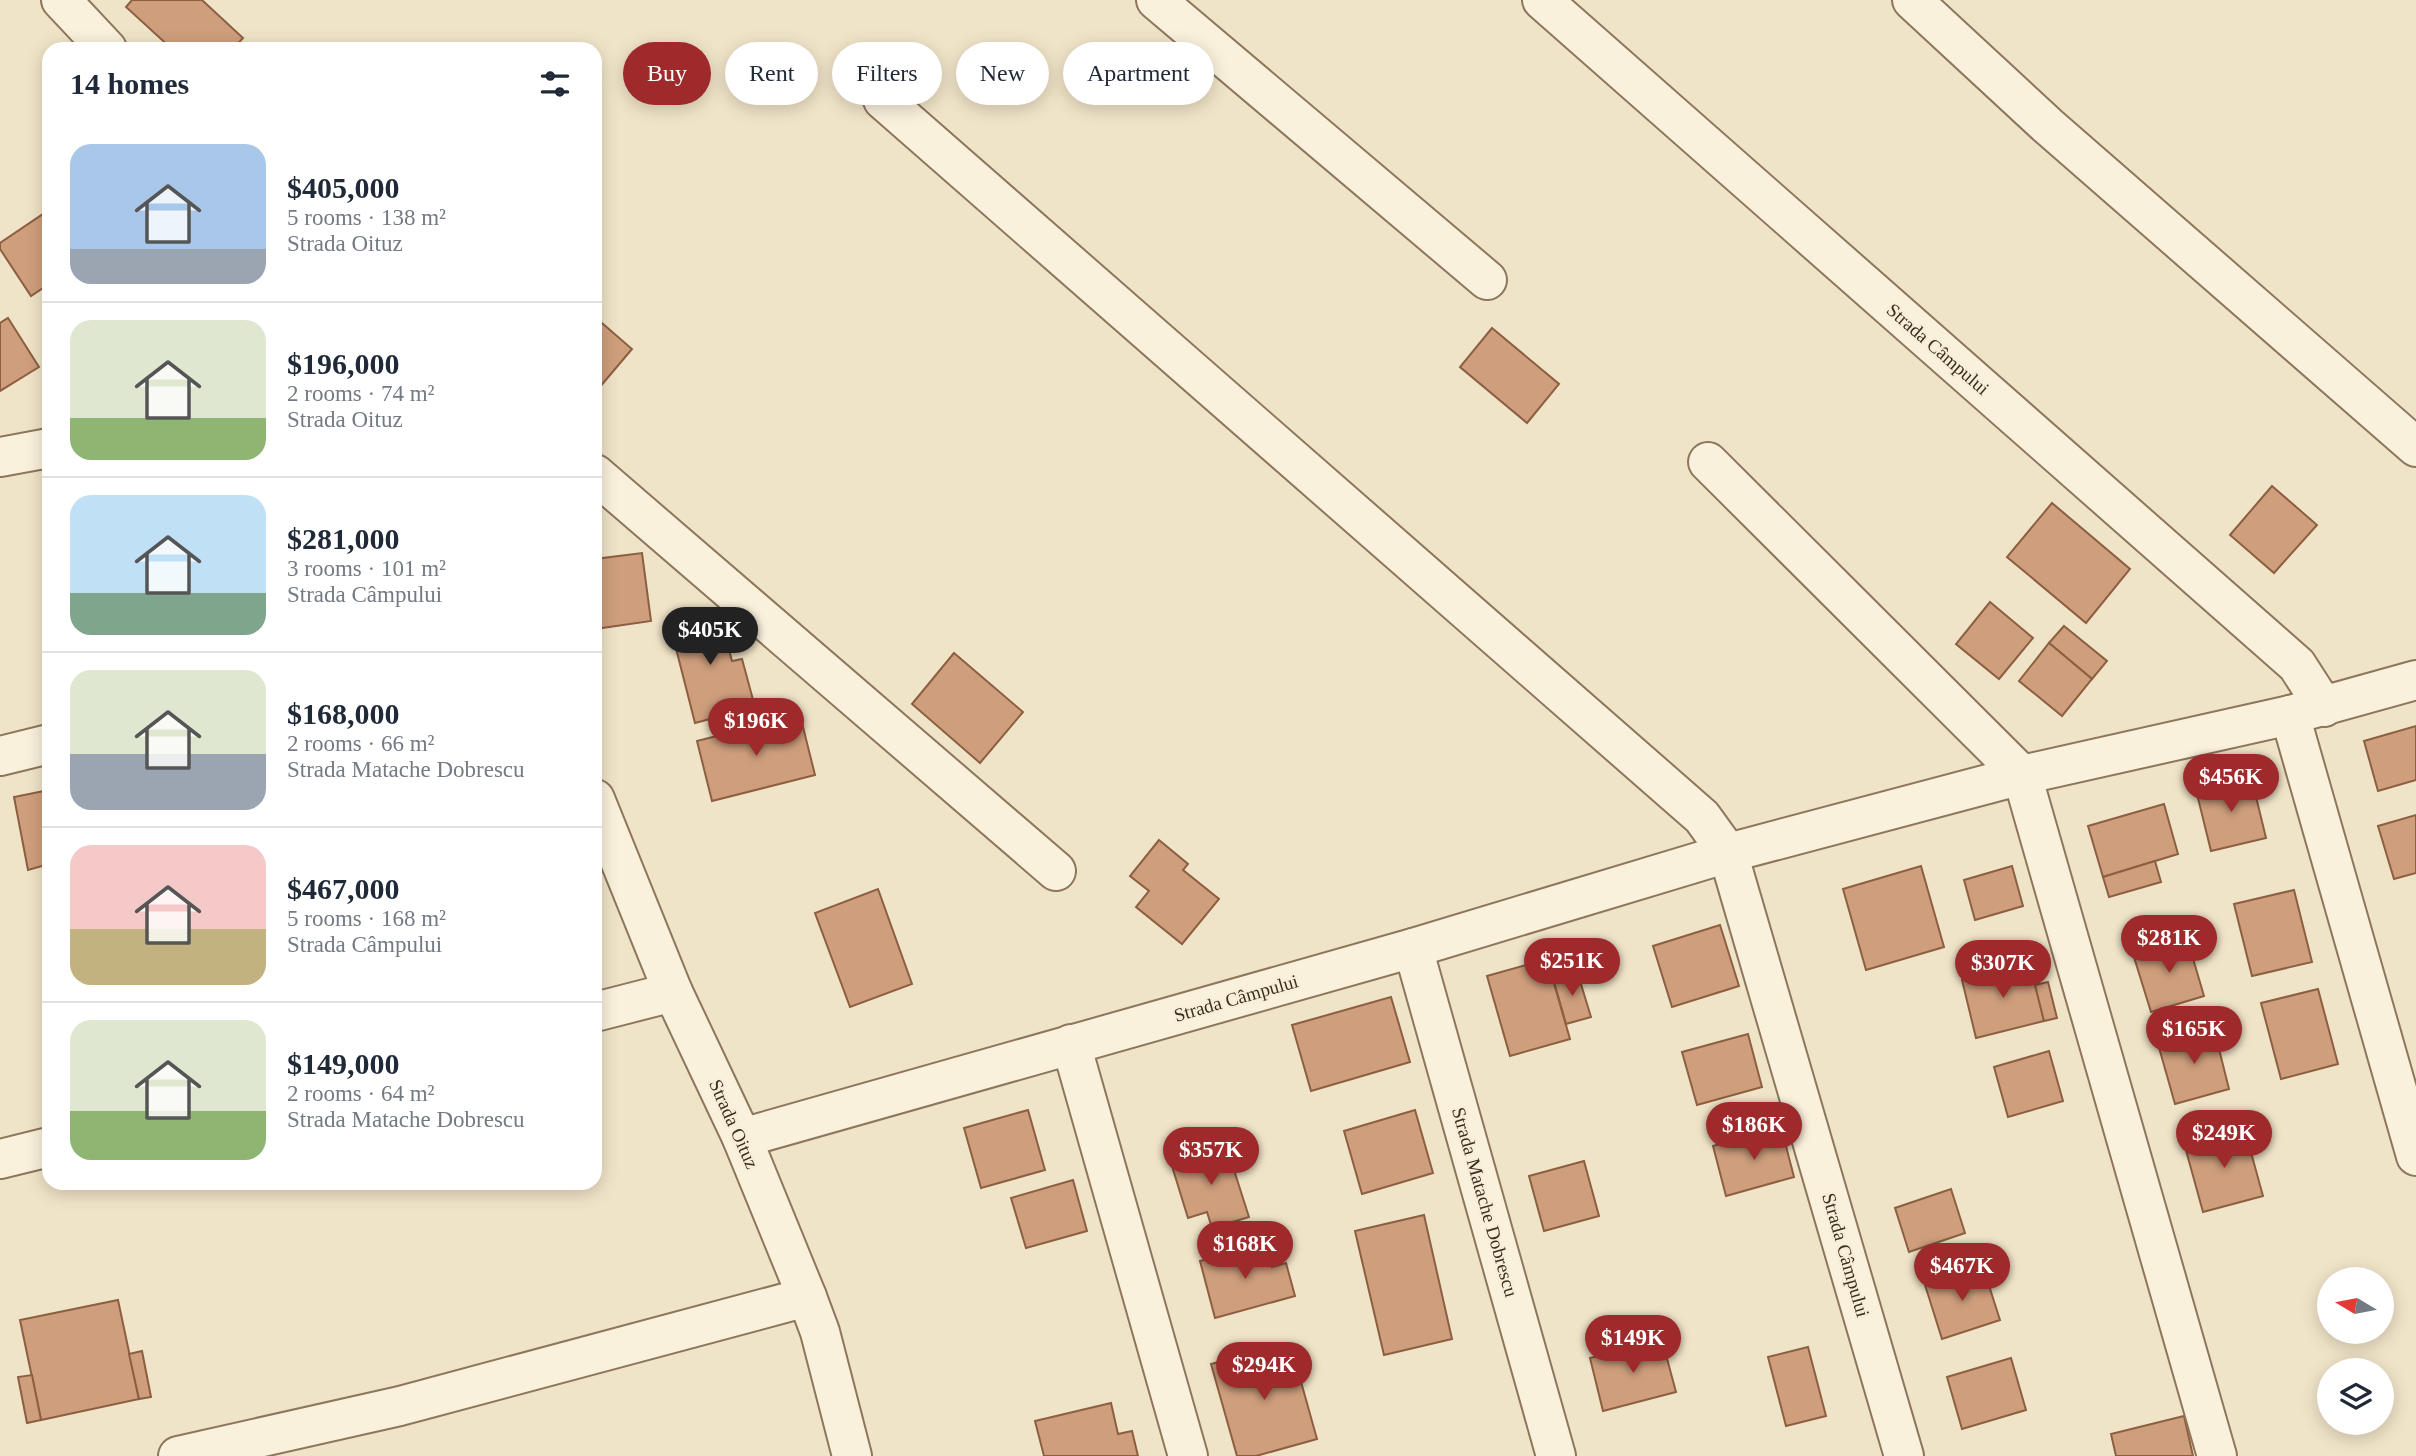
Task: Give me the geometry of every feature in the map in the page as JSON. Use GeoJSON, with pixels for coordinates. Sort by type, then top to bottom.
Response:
{"type":"FeatureCollection","features":[{"type":"Feature","properties":{"kind":"street"},"geometry":{"type":"LineString","coordinates":[[61,0],[100,42]]}},
{"type":"Feature","properties":{"kind":"street"},"geometry":{"type":"LineString","coordinates":[[1157,0],[1487,280]]}},
{"type":"Feature","properties":{"kind":"street","name":"Strada Câmpului"},"geometry":{"type":"LineString","coordinates":[[1542,0],[2297,665],[2307,711]]}},
{"type":"Feature","properties":{"kind":"street"},"geometry":{"type":"LineString","coordinates":[[1912,0],[2047,125],[2416,447]]}},
{"type":"Feature","properties":{"kind":"street"},"geometry":{"type":"LineString","coordinates":[[889,105],[1702,817],[1728,853]]}},
{"type":"Feature","properties":{"kind":"street"},"geometry":{"type":"LineString","coordinates":[[0,457],[42,449]]}},
{"type":"Feature","properties":{"kind":"street"},"geometry":{"type":"LineString","coordinates":[[1707,462],[2022,775],[2217,1456]]}},
{"type":"Feature","properties":{"kind":"street"},"geometry":{"type":"LineString","coordinates":[[602,480],[1056,871]]}},
{"type":"Feature","properties":{"kind":"street","name":"Strada Câmpului"},"geometry":{"type":"LineString","coordinates":[[742,1138],[1413,948],[1728,853],[2022,775],[2307,711],[2416,680]]}},
{"type":"Feature","properties":{"kind":"street"},"geometry":{"type":"LineString","coordinates":[[2307,711],[2416,1156]]}},
{"type":"Feature","properties":{"kind":"street"},"geometry":{"type":"LineString","coordinates":[[0,756],[42,746]]}},
{"type":"Feature","properties":{"kind":"street","name":"Strada Oituz"},"geometry":{"type":"LineString","coordinates":[[602,816],[673,992],[742,1138],[807,1297],[820,1332],[852,1456]]}},
{"type":"Feature","properties":{"kind":"street","name":"Strada Câmpului"},"geometry":{"type":"LineString","coordinates":[[1728,853],[1904,1456]]}},
{"type":"Feature","properties":{"kind":"street","name":"Strada Matache Dobrescu"},"geometry":{"type":"LineString","coordinates":[[1413,948],[1556,1456]]}},
{"type":"Feature","properties":{"kind":"street"},"geometry":{"type":"LineString","coordinates":[[602,1010],[673,992]]}},
{"type":"Feature","properties":{"kind":"street"},"geometry":{"type":"LineString","coordinates":[[1071,1044],[1188,1456]]}},
{"type":"Feature","properties":{"kind":"street"},"geometry":{"type":"LineString","coordinates":[[0,1159],[42,1149]]}},
{"type":"Feature","properties":{"kind":"street"},"geometry":{"type":"LineString","coordinates":[[178,1456],[400,1406],[807,1297]]}},
{"type":"Feature","properties":{"kind":"building"},"geometry":{"type":"Polygon","coordinates":[[[132,0],[202,0],[243,38],[239,42],[164,42],[126,7],[132,0]]]}},
{"type":"Feature","properties":{"kind":"building"},"geometry":{"type":"Polygon","coordinates":[[[42,215],[42,289],[31,296],[0,249],[0,243],[42,215]]]}},
{"type":"Feature","properties":{"kind":"building"},"geometry":{"type":"Polygon","coordinates":[[[8,318],[39,367],[0,391],[0,323],[8,318]]]}},
{"type":"Feature","properties":{"kind":"building"},"geometry":{"type":"Polygon","coordinates":[[[602,323],[632,349],[602,384],[602,323]]]}},
{"type":"Feature","properties":{"kind":"building"},"geometry":{"type":"Polygon","coordinates":[[[1492,328],[1559,384],[1527,423],[1460,367],[1492,328]]]}},
{"type":"Feature","properties":{"kind":"building"},"geometry":{"type":"Polygon","coordinates":[[[2272,486],[2317,525],[2274,573],[2230,535],[2272,486]]]}},
{"type":"Feature","properties":{"kind":"building"},"geometry":{"type":"Polygon","coordinates":[[[2052,503],[2130,569],[2086,623],[2007,557],[2052,503]]]}},
{"type":"Feature","properties":{"kind":"building"},"geometry":{"type":"Polygon","coordinates":[[[642,553],[651,621],[602,628],[602,558],[642,553]]]}},
{"type":"Feature","properties":{"kind":"building"},"geometry":{"type":"Polygon","coordinates":[[[1990,602],[2033,638],[1999,679],[1956,644],[1990,602]]]}},
{"type":"Feature","properties":{"kind":"building"},"geometry":{"type":"Polygon","coordinates":[[[718,609],[732,661],[742,659],[755,707],[695,723],[669,621],[718,609]]]}},
{"type":"Feature","properties":{"kind":"building"},"geometry":{"type":"Polygon","coordinates":[[[2064,626],[2107,661],[2092,679],[2049,643],[2064,626]]]}},
{"type":"Feature","properties":{"kind":"building"},"geometry":{"type":"Polygon","coordinates":[[[2049,643],[2092,679],[2062,716],[2019,681],[2049,643]]]}},
{"type":"Feature","properties":{"kind":"building"},"geometry":{"type":"Polygon","coordinates":[[[954,653],[1023,712],[980,763],[912,704],[954,653]]]}},
{"type":"Feature","properties":{"kind":"building"},"geometry":{"type":"Polygon","coordinates":[[[800,715],[815,775],[712,801],[697,741],[800,715]]]}},
{"type":"Feature","properties":{"kind":"building"},"geometry":{"type":"Polygon","coordinates":[[[2416,726],[2416,780],[2378,791],[2364,741],[2416,726]]]}},
{"type":"Feature","properties":{"kind":"building"},"geometry":{"type":"Polygon","coordinates":[[[2251,776],[2266,838],[2211,851],[2196,790],[2251,776]]]}},
{"type":"Feature","properties":{"kind":"building"},"geometry":{"type":"Polygon","coordinates":[[[42,791],[42,866],[28,870],[14,797],[42,791]]]}},
{"type":"Feature","properties":{"kind":"building"},"geometry":{"type":"Polygon","coordinates":[[[2164,804],[2178,854],[2103,877],[2088,826],[2164,804]]]}},
{"type":"Feature","properties":{"kind":"building"},"geometry":{"type":"Polygon","coordinates":[[[2416,815],[2416,873],[2394,879],[2378,826],[2416,815]]]}},
{"type":"Feature","properties":{"kind":"building"},"geometry":{"type":"Polygon","coordinates":[[[1159,840],[1188,864],[1183,870],[1219,899],[1182,944],[1136,907],[1149,891],[1130,876],[1159,840]]]}},
{"type":"Feature","properties":{"kind":"building"},"geometry":{"type":"Polygon","coordinates":[[[2155,861],[2161,882],[2109,897],[2103,877],[2155,861]]]}},
{"type":"Feature","properties":{"kind":"building"},"geometry":{"type":"Polygon","coordinates":[[[1921,866],[1944,947],[1866,970],[1843,889],[1921,866]]]}},
{"type":"Feature","properties":{"kind":"building"},"geometry":{"type":"Polygon","coordinates":[[[2012,866],[2023,906],[1975,920],[1964,880],[2012,866]]]}},
{"type":"Feature","properties":{"kind":"building"},"geometry":{"type":"Polygon","coordinates":[[[878,889],[912,984],[850,1007],[815,913],[878,889]]]}},
{"type":"Feature","properties":{"kind":"building"},"geometry":{"type":"Polygon","coordinates":[[[2294,890],[2312,962],[2252,976],[2234,904],[2294,890]]]}},
{"type":"Feature","properties":{"kind":"building"},"geometry":{"type":"Polygon","coordinates":[[[1720,925],[1739,986],[1672,1007],[1653,946],[1720,925]]]}},
{"type":"Feature","properties":{"kind":"building"},"geometry":{"type":"Polygon","coordinates":[[[2187,938],[2204,996],[2151,1012],[2133,954],[2187,938]]]}},
{"type":"Feature","properties":{"kind":"building"},"geometry":{"type":"Polygon","coordinates":[[[1547,959],[1570,1039],[1510,1056],[1487,976],[1547,959]]]}},
{"type":"Feature","properties":{"kind":"building"},"geometry":{"type":"Polygon","coordinates":[[[2030,963],[2044,1021],[1976,1038],[1962,980],[2030,963]]]}},
{"type":"Feature","properties":{"kind":"building"},"geometry":{"type":"Polygon","coordinates":[[[1577,971],[1591,1017],[1566,1024],[1553,978],[1577,971]]]}},
{"type":"Feature","properties":{"kind":"building"},"geometry":{"type":"Polygon","coordinates":[[[2048,982],[2057,1018],[2044,1021],[2035,985],[2048,982]]]}},
{"type":"Feature","properties":{"kind":"building"},"geometry":{"type":"Polygon","coordinates":[[[2318,989],[2338,1064],[2281,1079],[2261,1003],[2318,989]]]}},
{"type":"Feature","properties":{"kind":"building"},"geometry":{"type":"Polygon","coordinates":[[[1391,997],[1410,1062],[1311,1091],[1292,1025],[1391,997]]]}},
{"type":"Feature","properties":{"kind":"building"},"geometry":{"type":"Polygon","coordinates":[[[2214,1029],[2229,1089],[2175,1104],[2158,1044],[2214,1029]]]}},
{"type":"Feature","properties":{"kind":"building"},"geometry":{"type":"Polygon","coordinates":[[[1748,1034],[1762,1087],[1697,1105],[1682,1052],[1748,1034]]]}},
{"type":"Feature","properties":{"kind":"building"},"geometry":{"type":"Polygon","coordinates":[[[2049,1051],[2063,1101],[2008,1117],[1994,1067],[2049,1051]]]}},
{"type":"Feature","properties":{"kind":"building"},"geometry":{"type":"Polygon","coordinates":[[[1028,1110],[1045,1170],[981,1188],[964,1128],[1028,1110]]]}},
{"type":"Feature","properties":{"kind":"building"},"geometry":{"type":"Polygon","coordinates":[[[1415,1110],[1433,1173],[1362,1194],[1344,1131],[1415,1110]]]}},
{"type":"Feature","properties":{"kind":"building"},"geometry":{"type":"Polygon","coordinates":[[[1781,1127],[1794,1177],[1726,1196],[1713,1146],[1781,1127]]]}},
{"type":"Feature","properties":{"kind":"building"},"geometry":{"type":"Polygon","coordinates":[[[2244,1127],[2263,1196],[2203,1212],[2184,1143],[2244,1127]]]}},
{"type":"Feature","properties":{"kind":"building"},"geometry":{"type":"Polygon","coordinates":[[[1226,1145],[1249,1217],[1212,1228],[1207,1212],[1188,1218],[1171,1163],[1226,1145]]]}},
{"type":"Feature","properties":{"kind":"building"},"geometry":{"type":"Polygon","coordinates":[[[1584,1161],[1599,1216],[1544,1231],[1529,1176],[1584,1161]]]}},
{"type":"Feature","properties":{"kind":"building"},"geometry":{"type":"Polygon","coordinates":[[[1073,1180],[1087,1231],[1026,1248],[1011,1198],[1073,1180]]]}},
{"type":"Feature","properties":{"kind":"building"},"geometry":{"type":"Polygon","coordinates":[[[1951,1189],[1965,1233],[1909,1252],[1895,1208],[1951,1189]]]}},
{"type":"Feature","properties":{"kind":"building"},"geometry":{"type":"Polygon","coordinates":[[[1424,1215],[1452,1339],[1384,1355],[1355,1231],[1424,1215]]]}},
{"type":"Feature","properties":{"kind":"building"},"geometry":{"type":"Polygon","coordinates":[[[1266,1243],[1272,1267],[1286,1263],[1295,1296],[1215,1318],[1200,1261],[1266,1243]]]}},
{"type":"Feature","properties":{"kind":"building"},"geometry":{"type":"Polygon","coordinates":[[[1983,1267],[2000,1320],[1942,1339],[1925,1285],[1983,1267]]]}},
{"type":"Feature","properties":{"kind":"building"},"geometry":{"type":"Polygon","coordinates":[[[118,1300],[139,1399],[41,1420],[20,1320],[118,1300]]]}},
{"type":"Feature","properties":{"kind":"building"},"geometry":{"type":"Polygon","coordinates":[[[1662,1340],[1676,1392],[1603,1411],[1590,1358],[1662,1340]]]}},
{"type":"Feature","properties":{"kind":"building"},"geometry":{"type":"Polygon","coordinates":[[[1291,1346],[1317,1439],[1256,1456],[1237,1456],[1211,1364],[1242,1356],[1243,1359],[1291,1346]]]}},
{"type":"Feature","properties":{"kind":"building"},"geometry":{"type":"Polygon","coordinates":[[[1808,1347],[1826,1416],[1786,1426],[1768,1357],[1808,1347]]]}},
{"type":"Feature","properties":{"kind":"building"},"geometry":{"type":"Polygon","coordinates":[[[142,1351],[151,1397],[139,1399],[129,1354],[142,1351]]]}},
{"type":"Feature","properties":{"kind":"building"},"geometry":{"type":"Polygon","coordinates":[[[2011,1358],[2026,1410],[1962,1429],[1947,1377],[2011,1358]]]}},
{"type":"Feature","properties":{"kind":"building"},"geometry":{"type":"Polygon","coordinates":[[[32,1375],[41,1420],[27,1423],[18,1377],[32,1375]]]}},
{"type":"Feature","properties":{"kind":"building"},"geometry":{"type":"Polygon","coordinates":[[[1111,1403],[1118,1434],[1132,1431],[1138,1456],[1044,1456],[1035,1421],[1111,1403]]]}},
{"type":"Feature","properties":{"kind":"building"},"geometry":{"type":"Polygon","coordinates":[[[2184,1416],[2193,1456],[2116,1456],[2111,1434],[2184,1416]]]}}]}
